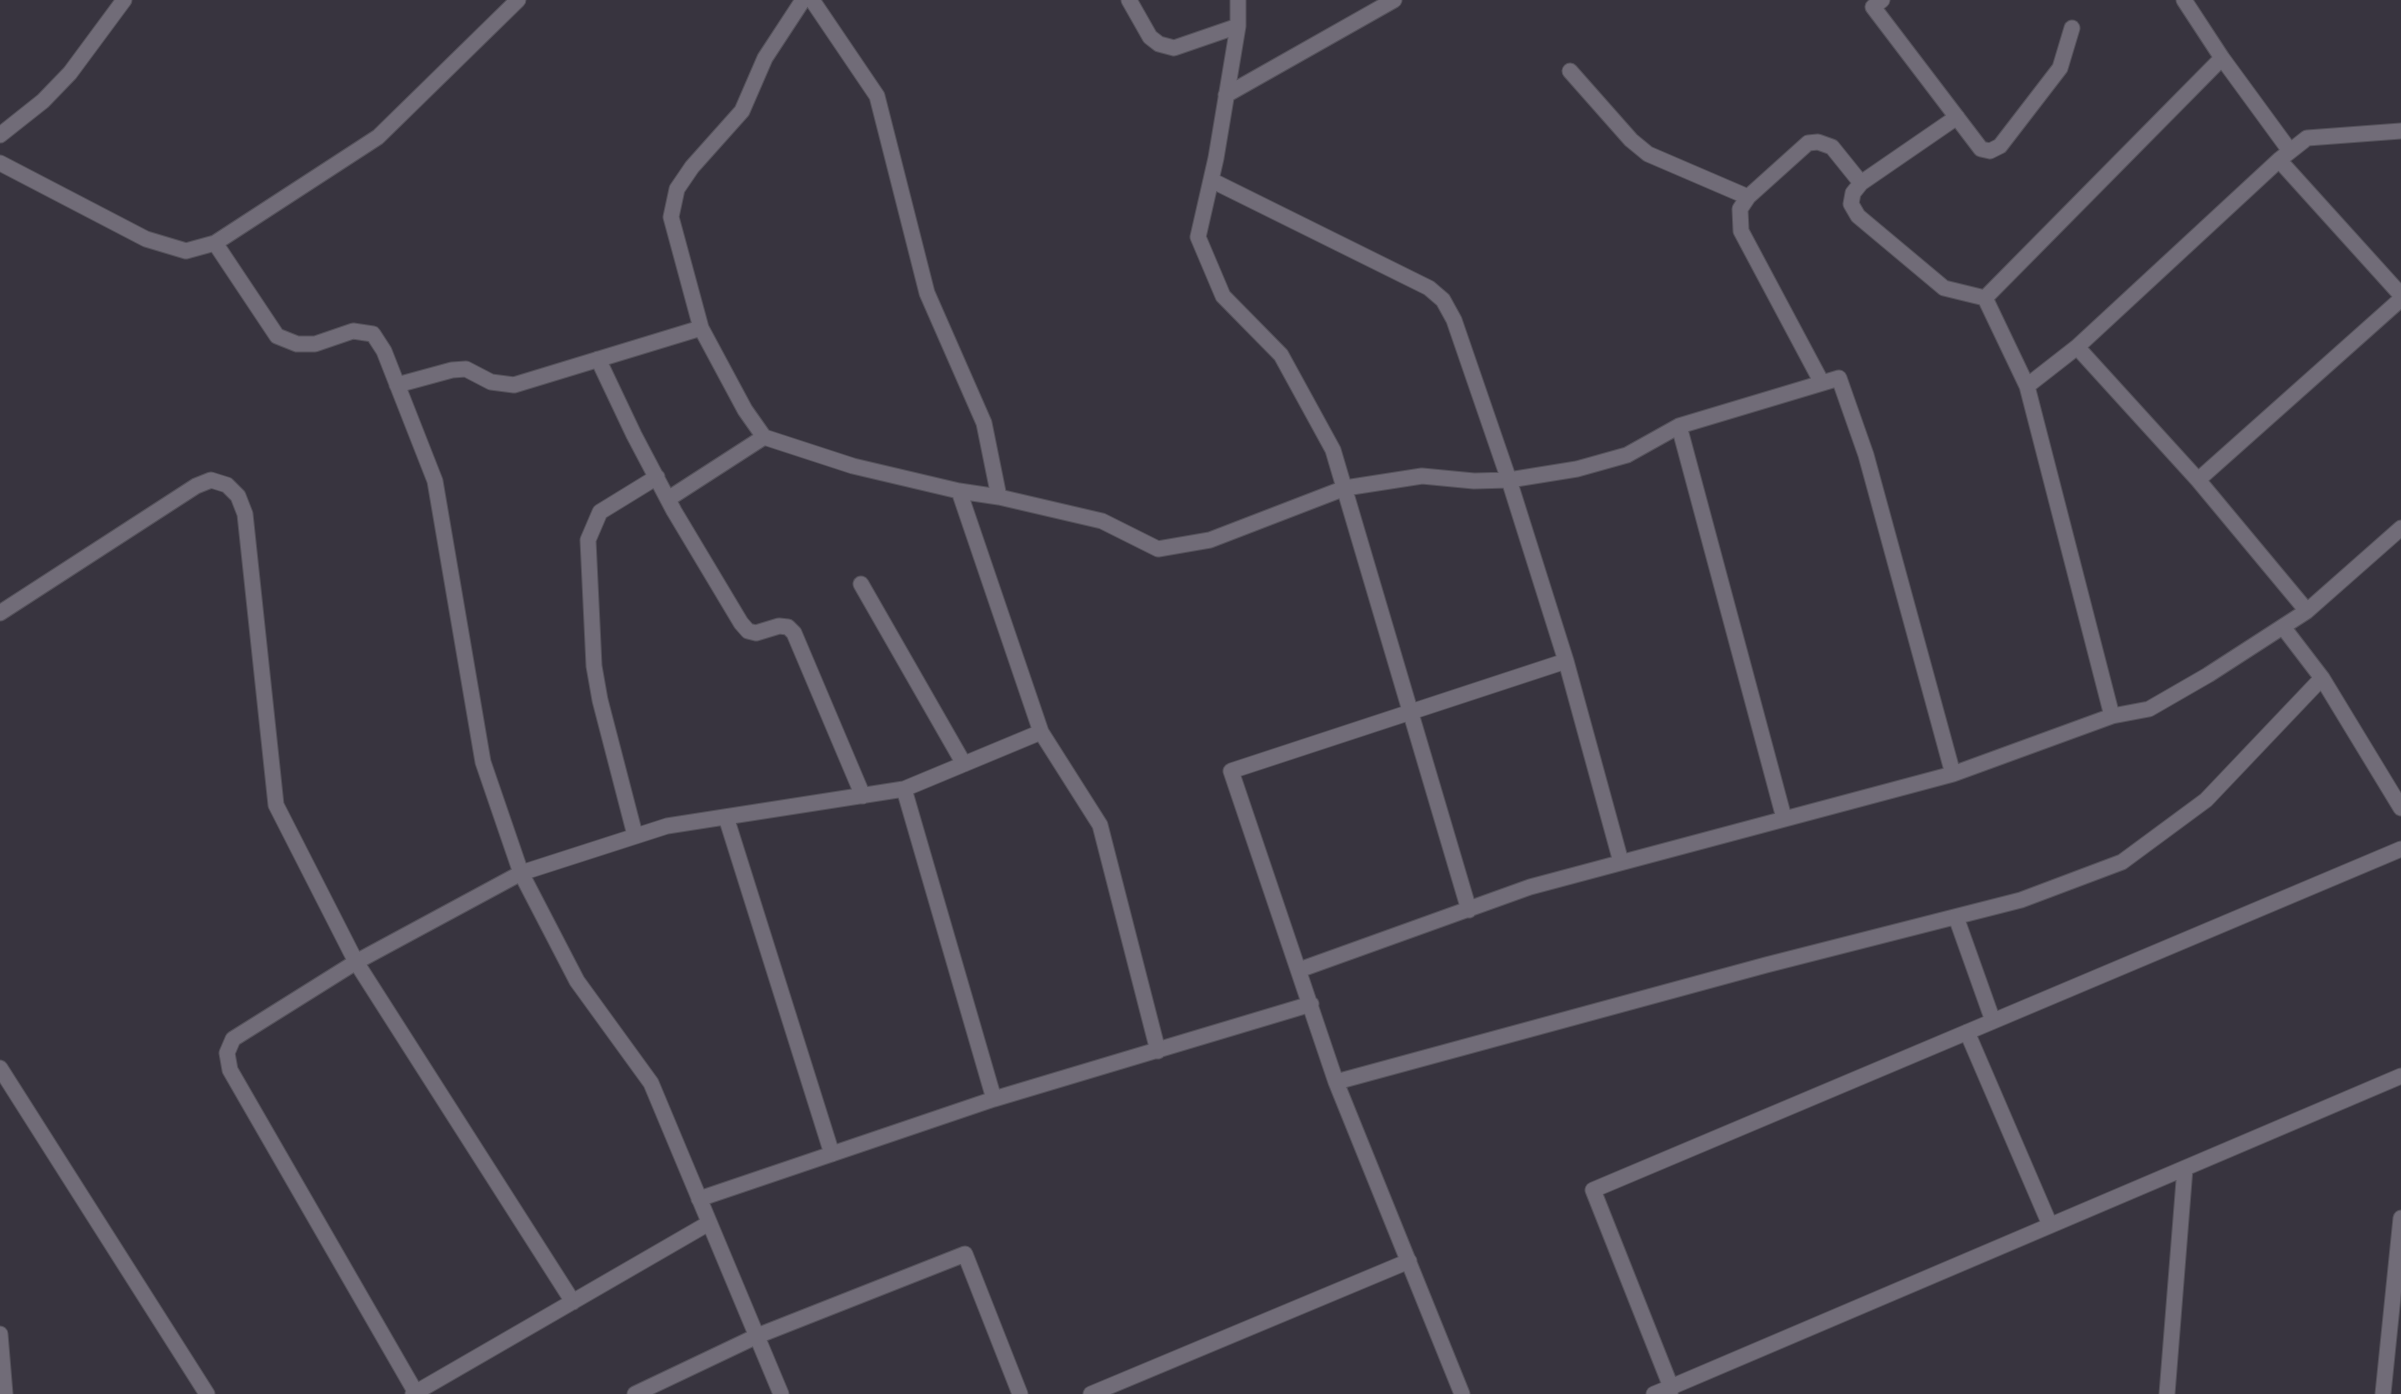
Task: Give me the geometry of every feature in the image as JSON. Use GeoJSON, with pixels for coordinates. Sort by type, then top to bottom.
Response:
{"type":"FeatureCollection","features":[{"type":"Feature","properties":{"kind":"street"},"geometry":{"type":"LineString","coordinates":[[0,135],[43,101],[70,73],[124,0]]}},
{"type":"Feature","properties":{"kind":"street"},"geometry":{"type":"LineString","coordinates":[[0,163],[146,239],[186,251],[214,243],[378,137],[518,0]]}},
{"type":"Feature","properties":{"kind":"street"},"geometry":{"type":"LineString","coordinates":[[803,0],[765,58],[742,111],[692,167],[677,189],[671,218],[701,328],[745,410],[764,436],[853,466],[1102,521],[1158,549],[1210,540],[1345,488],[1422,476],[1474,481],[1509,480],[1577,469],[1627,454],[1679,426],[1839,378],[1866,455],[1953,774]]}},
{"type":"Feature","properties":{"kind":"street"},"geometry":{"type":"LineString","coordinates":[[812,0],[877,96],[927,292],[984,423],[999,497]]}},
{"type":"Feature","properties":{"kind":"street"},"geometry":{"type":"LineString","coordinates":[[1129,0],[1150,37],[1159,44],[1174,48],[1238,26]]}},
{"type":"Feature","properties":{"kind":"street"},"geometry":{"type":"LineString","coordinates":[[1238,0],[1238,26],[1211,180],[1198,237],[1222,296],[1281,355],[1333,450],[1469,910]]}},
{"type":"Feature","properties":{"kind":"street"},"geometry":{"type":"LineString","coordinates":[[1226,95],[1394,0]]}},
{"type":"Feature","properties":{"kind":"street"},"geometry":{"type":"LineString","coordinates":[[1882,0],[1873,7],[1981,149],[1990,151],[2000,146],[2060,68],[2072,28]]}},
{"type":"Feature","properties":{"kind":"street"},"geometry":{"type":"LineString","coordinates":[[2184,0],[2284,155],[2401,297],[2198,480]]}},
{"type":"Feature","properties":{"kind":"street"},"geometry":{"type":"LineString","coordinates":[[1985,298],[2222,58]]}},
{"type":"Feature","properties":{"kind":"street"},"geometry":{"type":"LineString","coordinates":[[1570,71],[1631,140],[1648,154],[1748,197]]}},
{"type":"Feature","properties":{"kind":"street"},"geometry":{"type":"LineString","coordinates":[[1957,117],[1861,183],[1853,193],[1851,204],[1858,216],[1944,288],[1985,298]]}},
{"type":"Feature","properties":{"kind":"street"},"geometry":{"type":"LineString","coordinates":[[2027,386],[2077,347],[2284,155],[2307,138],[2401,131]]}},
{"type":"Feature","properties":{"kind":"street"},"geometry":{"type":"LineString","coordinates":[[1822,383],[1741,231],[1740,209],[1748,197],[1808,143],[1818,142],[1832,147],[1861,183]]}},
{"type":"Feature","properties":{"kind":"street"},"geometry":{"type":"LineString","coordinates":[[1211,180],[1429,288],[1443,300],[1454,320],[1509,480],[1566,661],[1621,862]]}},
{"type":"Feature","properties":{"kind":"street"},"geometry":{"type":"LineString","coordinates":[[214,243],[277,336],[297,344],[315,344],[353,331],[373,334],[384,351],[435,481],[483,762],[521,873],[577,981],[651,1083],[781,1394]]}},
{"type":"Feature","properties":{"kind":"street"},"geometry":{"type":"LineString","coordinates":[[1985,298],[2027,386],[2112,716]]}},
{"type":"Feature","properties":{"kind":"street"},"geometry":{"type":"LineString","coordinates":[[397,385],[452,370],[466,369],[491,382],[514,385],[701,328]]}},
{"type":"Feature","properties":{"kind":"street"},"geometry":{"type":"LineString","coordinates":[[2077,347],[2198,480],[2307,611]]}},
{"type":"Feature","properties":{"kind":"street"},"geometry":{"type":"LineString","coordinates":[[598,359],[668,499],[748,631],[756,633],[779,626],[788,627],[794,633],[862,796]]}},
{"type":"Feature","properties":{"kind":"street"},"geometry":{"type":"LineString","coordinates":[[1679,426],[1785,818]]}},
{"type":"Feature","properties":{"kind":"street"},"geometry":{"type":"LineString","coordinates":[[668,499],[764,436]]}},
{"type":"Feature","properties":{"kind":"street"},"geometry":{"type":"LineString","coordinates":[[635,836],[600,700],[594,666],[588,540],[600,512],[657,477]]}},
{"type":"Feature","properties":{"kind":"street"},"geometry":{"type":"LineString","coordinates":[[0,613],[196,486],[211,480],[227,485],[238,496],[245,514],[276,806],[356,962],[573,1302]]}},
{"type":"Feature","properties":{"kind":"street"},"geometry":{"type":"LineString","coordinates":[[958,491],[1041,732],[1100,825],[1158,1051]]}},
{"type":"Feature","properties":{"kind":"street"},"geometry":{"type":"LineString","coordinates":[[1299,969],[1530,887],[1953,774],[2112,716],[2149,710],[2307,611],[2401,528]]}},
{"type":"Feature","properties":{"kind":"street"},"geometry":{"type":"LineString","coordinates":[[861,584],[964,764]]}},
{"type":"Feature","properties":{"kind":"street"},"geometry":{"type":"LineString","coordinates":[[2283,627],[2322,678],[2401,808]]}},
{"type":"Feature","properties":{"kind":"street"},"geometry":{"type":"LineString","coordinates":[[1462,1394],[1336,1082],[1231,771],[1566,661]]}},
{"type":"Feature","properties":{"kind":"street"},"geometry":{"type":"LineString","coordinates":[[1336,1082],[1766,965],[2021,900],[2122,862],[2206,800],[2322,678]]}},
{"type":"Feature","properties":{"kind":"street"},"geometry":{"type":"LineString","coordinates":[[709,1223],[415,1393],[230,1070],[227,1053],[234,1039],[356,962],[521,873],[667,826],[904,789],[1041,732]]}},
{"type":"Feature","properties":{"kind":"street"},"geometry":{"type":"LineString","coordinates":[[904,789],[994,1099]]}},
{"type":"Feature","properties":{"kind":"street"},"geometry":{"type":"LineString","coordinates":[[726,817],[832,1154]]}},
{"type":"Feature","properties":{"kind":"street"},"geometry":{"type":"LineString","coordinates":[[1670,1391],[1593,1190],[2401,849]]}},
{"type":"Feature","properties":{"kind":"street"},"geometry":{"type":"LineString","coordinates":[[1956,917],[1993,1021]]}},
{"type":"Feature","properties":{"kind":"street"},"geometry":{"type":"LineString","coordinates":[[699,1199],[994,1099],[1311,1004]]}},
{"type":"Feature","properties":{"kind":"street"},"geometry":{"type":"LineString","coordinates":[[1967,1032],[2050,1225]]}},
{"type":"Feature","properties":{"kind":"street"},"geometry":{"type":"LineString","coordinates":[[0,1068],[207,1394]]}},
{"type":"Feature","properties":{"kind":"street"},"geometry":{"type":"LineString","coordinates":[[1654,1394],[1670,1391],[2050,1225],[2401,1076]]}},
{"type":"Feature","properties":{"kind":"street"},"geometry":{"type":"LineString","coordinates":[[2166,1393],[2186,1168]]}},
{"type":"Feature","properties":{"kind":"street"},"geometry":{"type":"LineString","coordinates":[[2383,1394],[2401,1218]]}},
{"type":"Feature","properties":{"kind":"street"},"geometry":{"type":"LineString","coordinates":[[635,1394],[757,1336],[965,1254],[1020,1394]]}},
{"type":"Feature","properties":{"kind":"street"},"geometry":{"type":"LineString","coordinates":[[1091,1394],[1409,1261]]}},
{"type":"Feature","properties":{"kind":"street"},"geometry":{"type":"LineString","coordinates":[[0,1334],[5,1394]]}}]}
